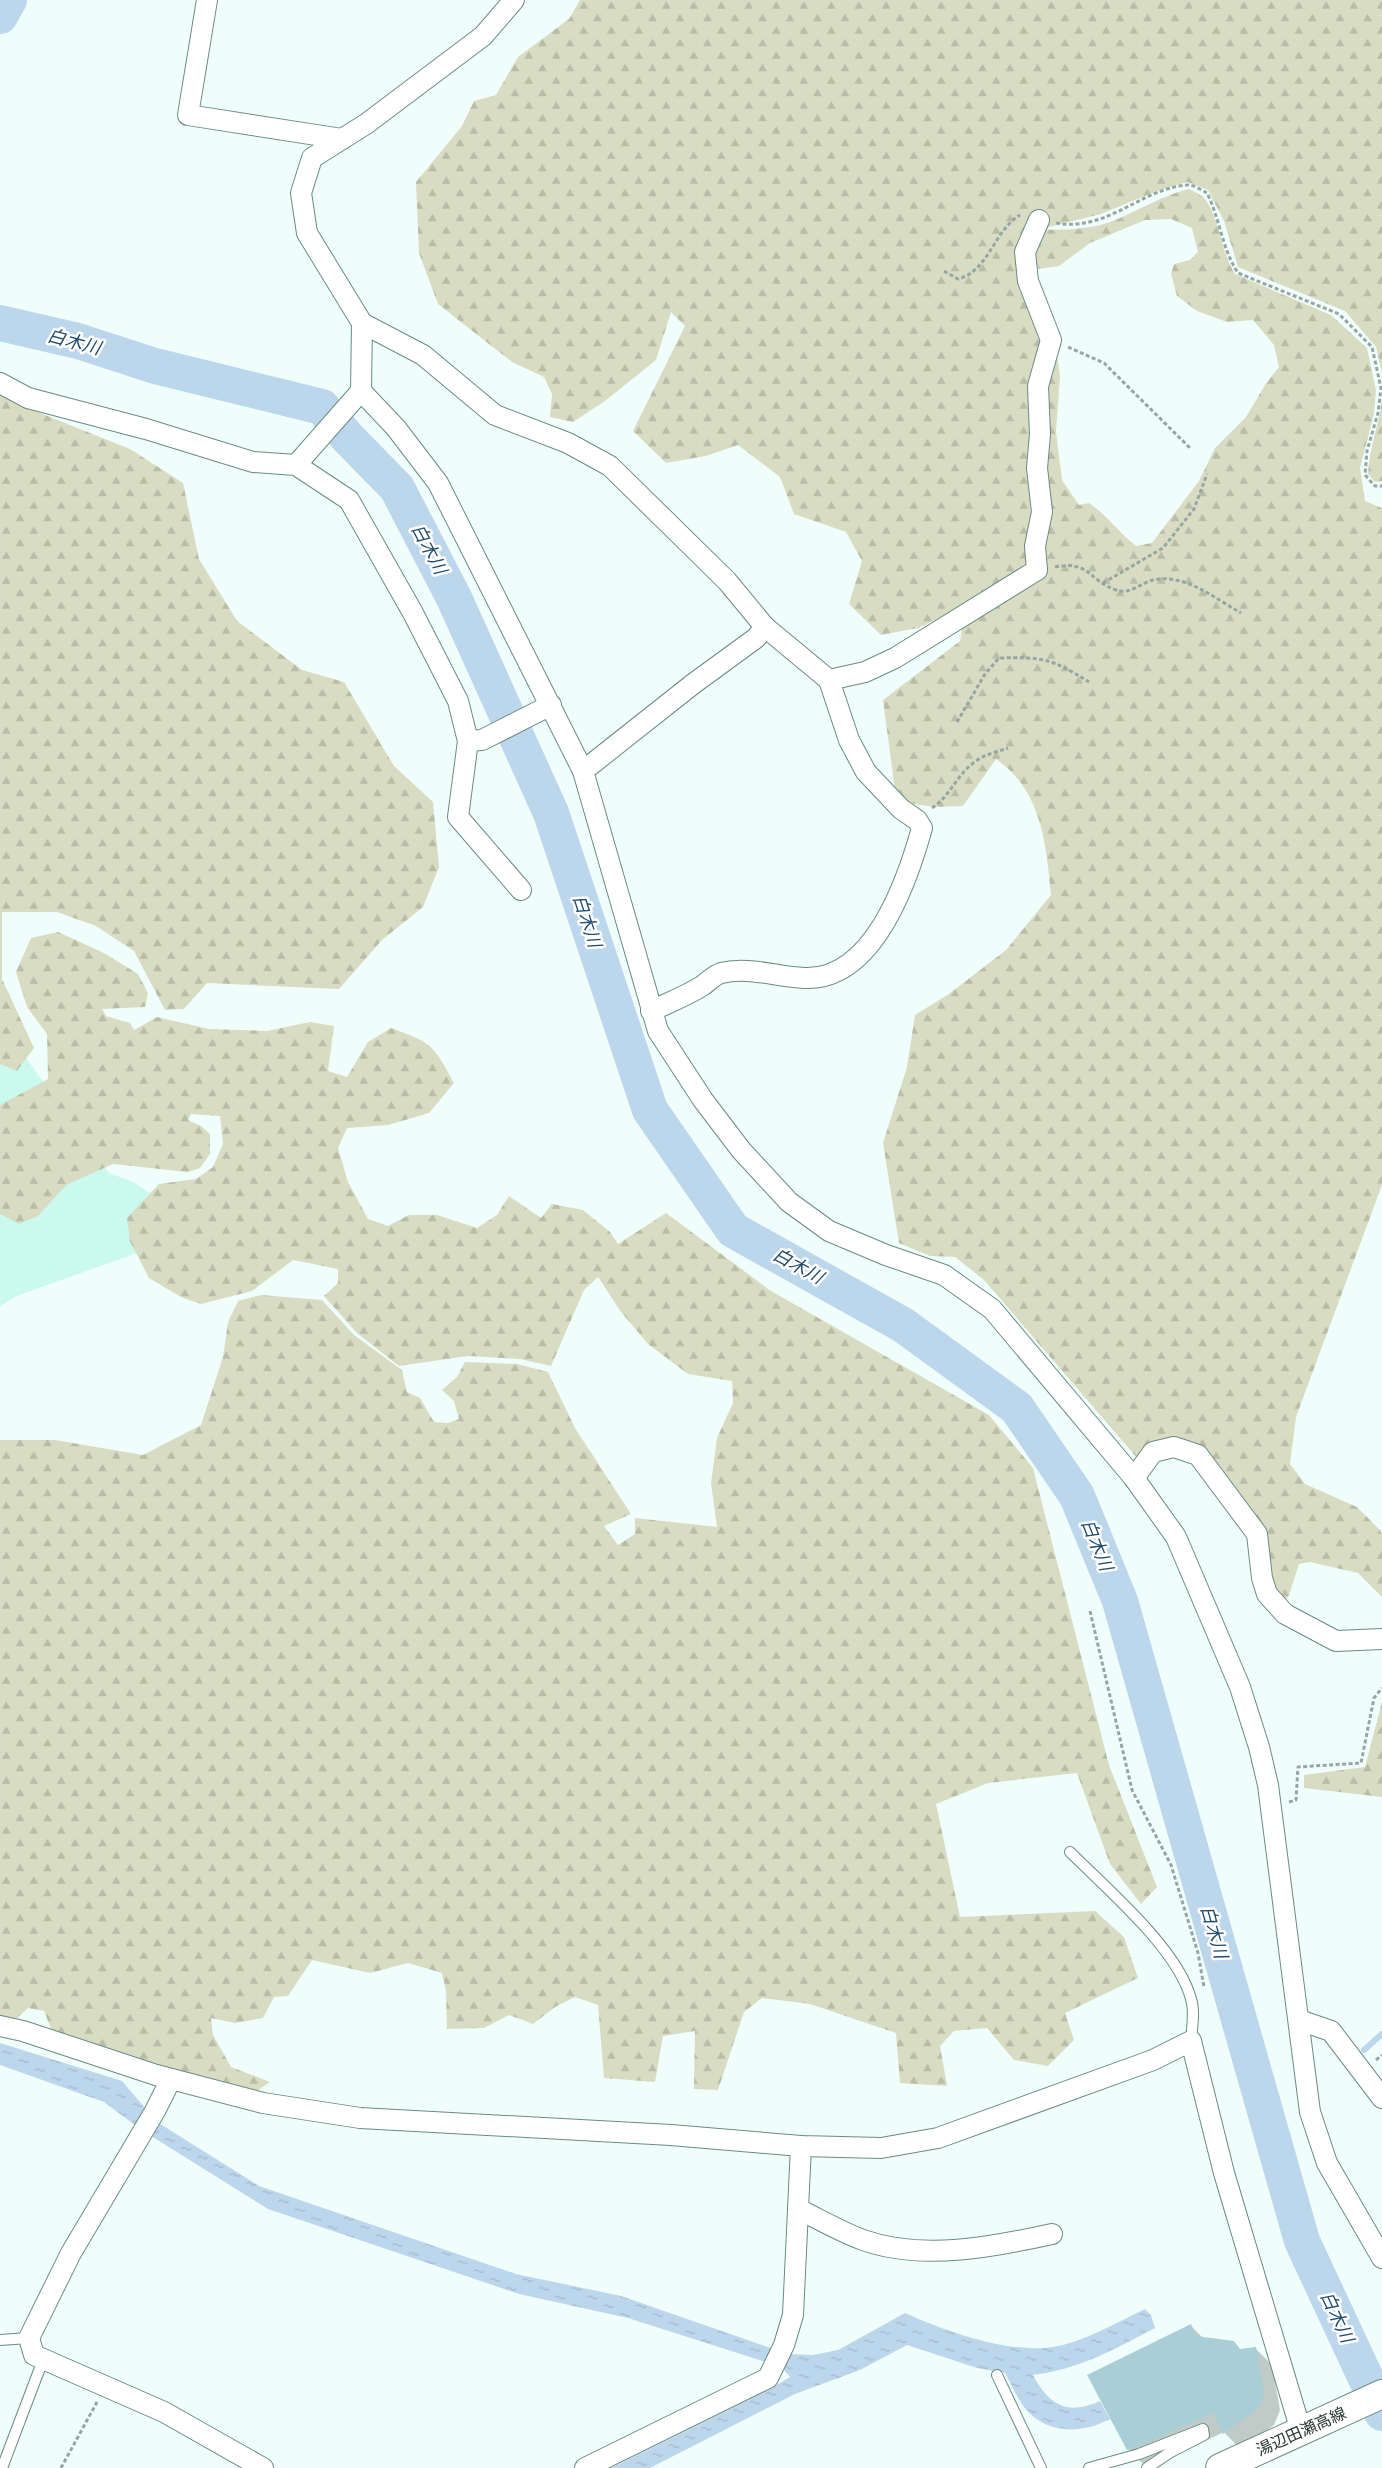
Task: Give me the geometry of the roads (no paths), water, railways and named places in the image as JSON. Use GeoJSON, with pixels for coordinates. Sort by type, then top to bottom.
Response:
{"type":"FeatureCollection","features":[{"type":"Feature","properties":{"kind":"main road","name":"湯辺田瀬高線"},"geometry":{"type":"LineString","coordinates":[[1220,2468],[1382,2394]]}},
{"type":"Feature","properties":{"kind":"street"},"geometry":{"type":"LineString","coordinates":[[514,0],[483,36],[342,139],[312,158],[301,193],[307,233],[362,323],[423,355],[495,415],[568,443],[610,466],[728,582],[766,627],[829,680],[849,740],[866,772],[922,828],[915,854],[888,917],[873,942],[852,962],[823,977],[805,978],[739,971],[719,973],[701,986],[651,1011]]}},
{"type":"Feature","properties":{"kind":"street"},"geometry":{"type":"LineString","coordinates":[[207,1],[188,115],[342,139]]}},
{"type":"Feature","properties":{"kind":"street"},"geometry":{"type":"LineString","coordinates":[[829,680],[865,672],[895,658],[1037,570],[1035,546],[1042,512],[1037,468],[1040,434],[1038,386],[1052,340],[1028,281],[1025,252],[1039,220]]}},
{"type":"Feature","properties":{"kind":"street"},"geometry":{"type":"LineString","coordinates":[[296,465],[356,398],[362,323]]}},
{"type":"Feature","properties":{"kind":"street"},"geometry":{"type":"LineString","coordinates":[[0,383],[28,398],[146,429],[253,462],[296,465],[349,500],[413,613],[458,701],[475,740],[458,817],[521,890]]}},
{"type":"Feature","properties":{"kind":"street"},"geometry":{"type":"LineString","coordinates":[[356,398],[396,428],[438,483],[551,705],[583,771],[658,1031],[703,1100],[741,1150],[789,1202],[829,1231],[886,1255],[944,1275],[992,1309],[1134,1478],[1176,1537],[1240,1687],[1259,1747],[1272,1807],[1310,2112],[1327,2163],[1382,2258]]}},
{"type":"Feature","properties":{"kind":"street"},"geometry":{"type":"LineString","coordinates":[[583,771],[693,684],[756,638],[766,627]]}},
{"type":"Feature","properties":{"kind":"street"},"geometry":{"type":"LineString","coordinates":[[475,740],[551,705]]}},
{"type":"Feature","properties":{"kind":"street"},"geometry":{"type":"LineString","coordinates":[[1134,1478],[1153,1452],[1174,1447],[1198,1455],[1257,1534],[1262,1578],[1267,1594],[1285,1614],[1336,1641],[1382,1639]]}},
{"type":"Feature","properties":{"kind":"street"},"geometry":{"type":"LineString","coordinates":[[1299,2020],[1331,2031],[1382,2098]]}},
{"type":"Feature","properties":{"kind":"street"},"geometry":{"type":"LineString","coordinates":[[0,2026],[23,2030],[171,2079],[263,2103],[360,2118],[661,2134],[801,2146],[880,2148],[938,2138],[1153,2060],[1191,2041],[1224,2173],[1302,2431]]}},
{"type":"Feature","properties":{"kind":"street"},"geometry":{"type":"LineString","coordinates":[[171,2079],[155,2111],[71,2253],[29,2338],[34,2356],[164,2412],[263,2468]]}},
{"type":"Feature","properties":{"kind":"street"},"geometry":{"type":"LineString","coordinates":[[585,2468],[768,2378],[784,2345],[793,2314],[801,2146]]}},
{"type":"Feature","properties":{"kind":"street"},"geometry":{"type":"LineString","coordinates":[[798,2209],[864,2240],[906,2248],[954,2250],[1052,2234]]}},
{"type":"Feature","properties":{"kind":"lane"},"geometry":{"type":"LineString","coordinates":[[1070,1852],[1138,1921],[1178,1967],[1192,2000],[1191,2041]]}},
{"type":"Feature","properties":{"kind":"lane"},"geometry":{"type":"LineString","coordinates":[[0,2340],[29,2338]]}},
{"type":"Feature","properties":{"kind":"lane"},"geometry":{"type":"LineString","coordinates":[[2,2468],[43,2360]]}},
{"type":"Feature","properties":{"kind":"lane"},"geometry":{"type":"LineString","coordinates":[[997,2375],[1041,2468]]}},
{"type":"Feature","properties":{"kind":"lane"},"geometry":{"type":"LineString","coordinates":[[1089,2468],[1139,2454],[1202,2429],[1204,2435],[1168,2453],[1147,2468]]}},
{"type":"Feature","properties":{"kind":"water"},"geometry":{"type":"Polygon","coordinates":[[[0,2043],[122,2081],[157,2122],[259,2186],[516,2274],[621,2296],[788,2354],[813,2355],[838,2350],[905,2313],[958,2334],[1017,2347],[1035,2348],[1064,2345],[1145,2309],[1151,2315],[1155,2328],[1096,2358],[1066,2368],[1033,2375],[1046,2394],[1060,2405],[1078,2407],[1100,2401],[1110,2419],[1088,2427],[1065,2429],[1043,2423],[1024,2407],[1005,2373],[977,2368],[907,2345],[860,2370],[795,2394],[650,2468],[611,2468],[765,2392],[790,2377],[781,2367],[628,2318],[519,2294],[268,2209],[140,2129],[104,2102],[0,2065],[0,2043]]]}},
{"type":"Feature","properties":{"kind":"waterway","name":"白木川"},"geometry":{"type":"LineString","coordinates":[[0,16],[9,0]]}},
{"type":"Feature","properties":{"kind":"waterway","name":"白木川"},"geometry":{"type":"LineString","coordinates":[[0,323],[78,341],[155,366],[322,407],[348,438],[397,488],[454,598],[551,813],[650,1110],[733,1230],[903,1325],[1017,1408],[1077,1496],[1120,1601],[1302,2241],[1382,2413]]}},
{"type":"Feature","properties":{"kind":"waterway"},"geometry":{"type":"LineString","coordinates":[[1364,2050],[1382,2034]]}}]}
